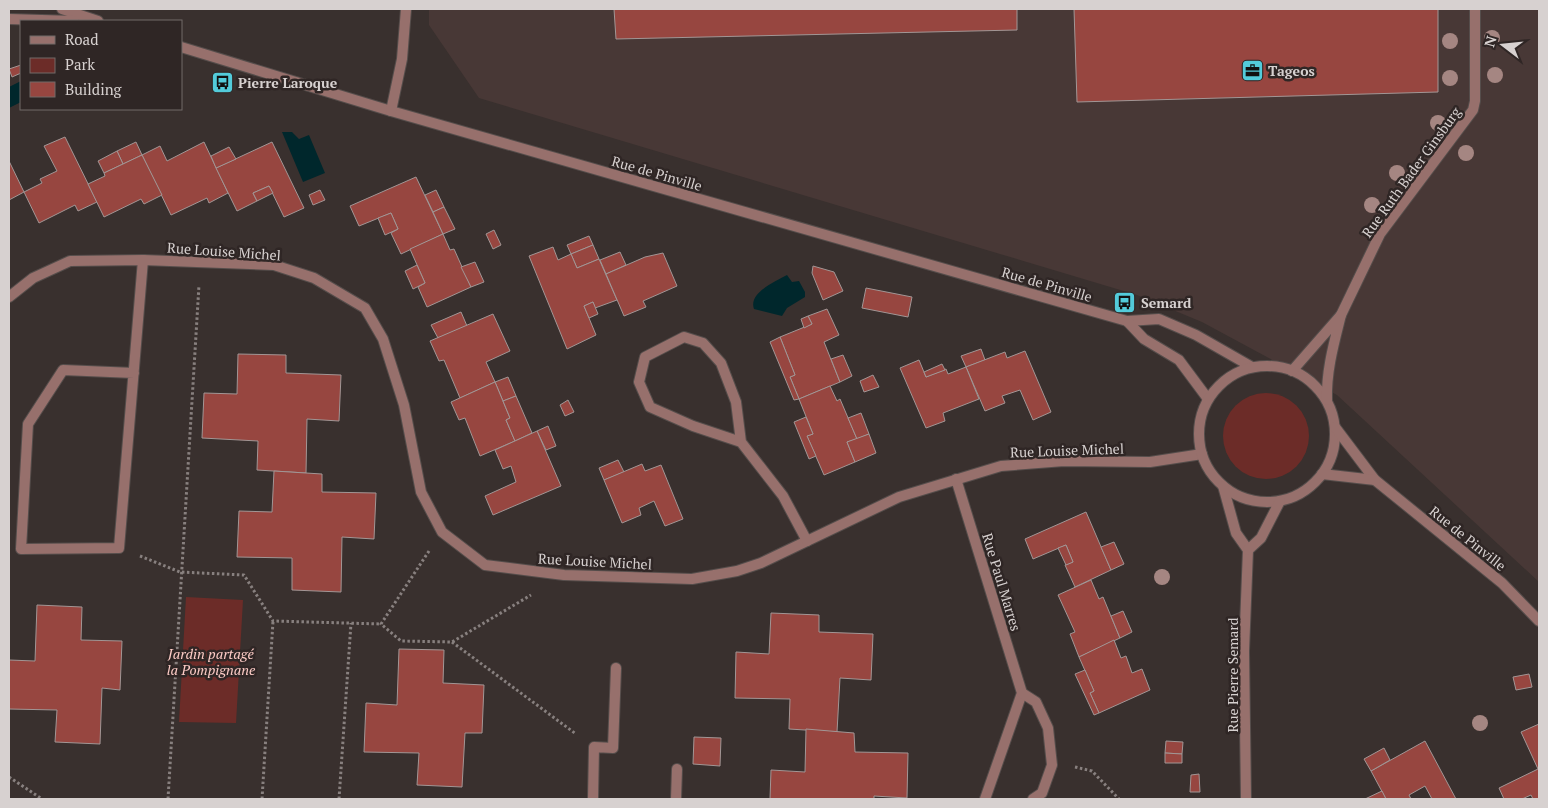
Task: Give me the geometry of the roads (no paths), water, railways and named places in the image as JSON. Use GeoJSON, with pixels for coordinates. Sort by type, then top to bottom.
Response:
{"type":"FeatureCollection","features":[{"type":"Feature","properties":{"kind":"street"},"geometry":{"type":"LineString","coordinates":[[12,9],[9,19],[42,20]]}},
{"type":"Feature","properties":{"kind":"street"},"geometry":{"type":"LineString","coordinates":[[62,9],[95,20]]}},
{"type":"Feature","properties":{"kind":"street"},"geometry":{"type":"LineString","coordinates":[[391,111],[397,91],[402,59],[406,9]]}},
{"type":"Feature","properties":{"kind":"street","name":"Rue Ruth Bader Ginsburg"},"geometry":{"type":"LineString","coordinates":[[1327,401],[1326,386],[1341,315],[1380,234],[1473,110],[1475,102],[1475,9]]}},
{"type":"Feature","properties":{"kind":"street","name":"Rue de Pinville"},"geometry":{"type":"LineString","coordinates":[[182,47],[391,111],[1127,321],[1159,319],[1196,335],[1252,367]]}},
{"type":"Feature","properties":{"kind":"street"},"geometry":{"type":"LineString","coordinates":[[134,373],[63,370],[28,424],[21,549],[119,548],[134,373],[143,260]]}},
{"type":"Feature","properties":{"kind":"street","name":"Rue Louise Michel"},"geometry":{"type":"LineString","coordinates":[[9,297],[33,278],[70,261],[143,260],[274,265],[314,278],[365,308],[383,339],[404,406],[421,492],[442,532],[485,565],[564,575],[692,578],[737,571],[761,563],[899,497],[1001,466],[1064,461],[1150,462],[1202,454]]}},
{"type":"Feature","properties":{"kind":"street","name":"Rue Ruth Bader Ginsburg"},"geometry":{"type":"LineString","coordinates":[[1292,370],[1341,315]]}},
{"type":"Feature","properties":{"kind":"street"},"geometry":{"type":"LineString","coordinates":[[1127,321],[1144,339],[1179,360],[1208,398]]}},
{"type":"Feature","properties":{"kind":"street"},"geometry":{"type":"LineString","coordinates":[[741,442],[693,426],[650,407],[639,382],[645,357],[684,337],[703,343],[721,363],[736,402],[741,442],[783,496],[807,540]]}},
{"type":"Feature","properties":{"kind":"street"},"geometry":{"type":"LineString","coordinates":[[1270,365],[1292,370],[1304,376],[1327,401],[1335,426],[1335,443],[1331,459],[1311,487],[1296,496],[1280,501],[1260,502],[1240,497],[1223,486],[1213,475],[1202,454],[1199,431],[1208,398],[1228,378],[1252,367],[1270,365]]}},
{"type":"Feature","properties":{"kind":"street","name":"Rue de Pinville"},"geometry":{"type":"LineString","coordinates":[[1335,426],[1375,480],[1502,583],[1539,621]]}},
{"type":"Feature","properties":{"kind":"street"},"geometry":{"type":"LineString","coordinates":[[1322,474],[1375,480]]}},
{"type":"Feature","properties":{"kind":"street","name":"Rue Paul Marres"},"geometry":{"type":"LineString","coordinates":[[956,479],[1022,693],[1036,702],[1048,728],[1051,760],[1042,793],[1033,799]]}},
{"type":"Feature","properties":{"kind":"street"},"geometry":{"type":"LineString","coordinates":[[1223,486],[1236,533],[1248,550],[1261,538],[1280,501]]}},
{"type":"Feature","properties":{"kind":"street","name":"Rue Pierre Semard"},"geometry":{"type":"LineString","coordinates":[[1246,799],[1244,651],[1248,550]]}},
{"type":"Feature","properties":{"kind":"street"},"geometry":{"type":"LineString","coordinates":[[592,799],[594,748],[614,748],[616,668]]}},
{"type":"Feature","properties":{"kind":"street"},"geometry":{"type":"LineString","coordinates":[[985,799],[1022,693]]}},
{"type":"Feature","properties":{"kind":"street"},"geometry":{"type":"LineString","coordinates":[[676,799],[677,768]]}},
{"type":"Feature","properties":{"kind":"water"},"geometry":{"type":"Polygon","coordinates":[[[20,82],[20,102],[9,108],[9,87],[20,82]]]}},
{"type":"Feature","properties":{"kind":"water"},"geometry":{"type":"Polygon","coordinates":[[[282,132],[292,132],[299,139],[309,135],[325,173],[303,182],[282,132]]]}},
{"type":"Feature","properties":{"kind":"water"},"geometry":{"type":"Polygon","coordinates":[[[787,275],[792,282],[799,281],[805,292],[805,297],[787,308],[782,316],[754,309],[753,303],[759,293],[770,284],[787,275]]]}},
{"type":"Feature","properties":{"kind":"place","name":"Tageos"},"geometry":{"type":"Point","coordinates":[1252,70]}},
{"type":"Feature","properties":{"kind":"place","name":"Pierre Laroque"},"geometry":{"type":"Point","coordinates":[222,82]}},
{"type":"Feature","properties":{"kind":"place","name":"Semard"},"geometry":{"type":"Point","coordinates":[1125,302]}},
{"type":"Feature","properties":{"kind":"park label","name":"Jardin partagé la Pompignane"},"geometry":{"type":"Point","coordinates":[211,662]}}]}
